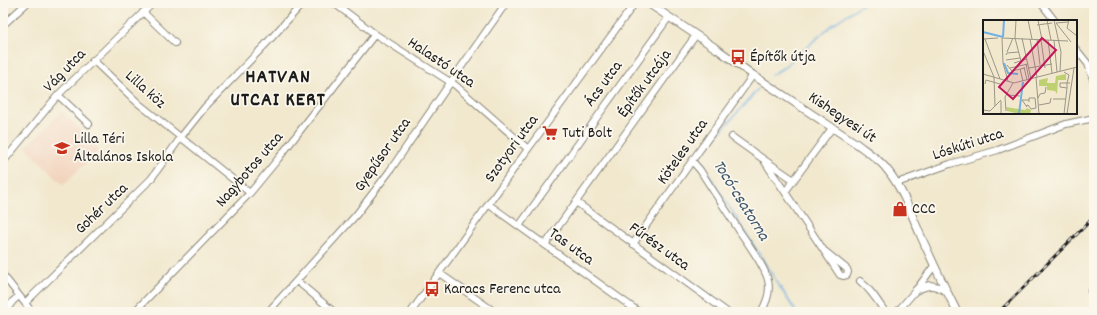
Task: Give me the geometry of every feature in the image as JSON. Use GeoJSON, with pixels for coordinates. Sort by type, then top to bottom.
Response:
{"type":"FeatureCollection","features":[{"type":"Feature","properties":{"kind":"street"},"geometry":{"type":"LineString","coordinates":[[3,25],[27,3]]}},
{"type":"Feature","properties":{"kind":"street","name":"Vág utca"},"geometry":{"type":"LineString","coordinates":[[3,162],[58,95],[153,3]]}},
{"type":"Feature","properties":{"kind":"street","name":"Gohér utca"},"geometry":{"type":"LineString","coordinates":[[25,303],[151,179],[181,137],[206,107],[265,45],[302,3]]}},
{"type":"Feature","properties":{"kind":"street","name":"Halastó utca"},"geometry":{"type":"LineString","coordinates":[[334,3],[375,34],[455,85],[528,149]]}},
{"type":"Feature","properties":{"kind":"street","name":"Gyepűsor utca"},"geometry":{"type":"LineString","coordinates":[[268,312],[356,215],[389,172],[506,3]]}},
{"type":"Feature","properties":{"kind":"street","name":"Szotyori utca"},"geometry":{"type":"LineString","coordinates":[[411,312],[635,3]]}},
{"type":"Feature","properties":{"kind":"street","name":"Kishegyesi út"},"geometry":{"type":"LineString","coordinates":[[648,3],[872,155],[884,167],[897,183],[904,195],[934,266],[956,312]]}},
{"type":"Feature","properties":{"kind":"street"},"geometry":{"type":"LineString","coordinates":[[1041,3],[1054,20]]}},
{"type":"Feature","properties":{"kind":"street"},"geometry":{"type":"LineString","coordinates":[[144,12],[175,43]]}},
{"type":"Feature","properties":{"kind":"street","name":"Ács utca"},"geometry":{"type":"LineString","coordinates":[[519,226],[668,17]]}},
{"type":"Feature","properties":{"kind":"street","name":"Nagybotos utca"},"geometry":{"type":"LineString","coordinates":[[134,312],[250,193],[375,34]]}},
{"type":"Feature","properties":{"kind":"street","name":"Építők utcája"},"geometry":{"type":"LineString","coordinates":[[546,245],[696,35]]}},
{"type":"Feature","properties":{"kind":"street"},"geometry":{"type":"LineString","coordinates":[[1077,50],[1088,64],[1094,82]]}},
{"type":"Feature","properties":{"kind":"street","name":"Lilla köz"},"geometry":{"type":"LineString","coordinates":[[93,60],[138,103],[250,193]]}},
{"type":"Feature","properties":{"kind":"street"},"geometry":{"type":"LineString","coordinates":[[1088,64],[1094,60]]}},
{"type":"Feature","properties":{"kind":"street","name":"Köteles utca"},"geometry":{"type":"LineString","coordinates":[[633,244],[753,75]]}},
{"type":"Feature","properties":{"kind":"street"},"geometry":{"type":"LineString","coordinates":[[58,95],[89,124]]}},
{"type":"Feature","properties":{"kind":"street","name":"Lóskúti utca"},"geometry":{"type":"LineString","coordinates":[[897,183],[998,150],[1066,124],[1094,118]]}},
{"type":"Feature","properties":{"kind":"street"},"geometry":{"type":"LineString","coordinates":[[785,192],[832,128]]}},
{"type":"Feature","properties":{"kind":"street"},"geometry":{"type":"LineString","coordinates":[[732,137],[794,180]]}},
{"type":"Feature","properties":{"kind":"street"},"geometry":{"type":"LineString","coordinates":[[763,159],[826,252]]}},
{"type":"Feature","properties":{"kind":"street"},"geometry":{"type":"LineString","coordinates":[[692,161],[700,170],[766,274],[768,281],[768,296],[761,312]]}},
{"type":"Feature","properties":{"kind":"street"},"geometry":{"type":"LineString","coordinates":[[775,177],[781,171]]}},
{"type":"Feature","properties":{"kind":"street","name":"Fűrész utca"},"geometry":{"type":"LineString","coordinates":[[576,202],[727,312]]}},
{"type":"Feature","properties":{"kind":"street","name":"Tas utca"},"geometry":{"type":"LineString","coordinates":[[488,204],[639,312]]}},
{"type":"Feature","properties":{"kind":"street"},"geometry":{"type":"LineString","coordinates":[[897,312],[934,266]]}},
{"type":"Feature","properties":{"kind":"street"},"geometry":{"type":"LineString","coordinates":[[439,273],[495,312]]}},
{"type":"Feature","properties":{"kind":"street"},"geometry":{"type":"LineString","coordinates":[[3,276],[32,312]]}},
{"type":"Feature","properties":{"kind":"street"},"geometry":{"type":"LineString","coordinates":[[860,280],[874,295],[885,312]]}},
{"type":"Feature","properties":{"kind":"street"},"geometry":{"type":"LineString","coordinates":[[297,281],[334,312]]}},
{"type":"Feature","properties":{"kind":"street"},"geometry":{"type":"LineString","coordinates":[[916,290],[928,285],[935,286],[946,291]]}},
{"type":"Feature","properties":{"kind":"street"},"geometry":{"type":"LineString","coordinates":[[5,312],[13,301],[19,296]]}},
{"type":"Feature","properties":{"kind":"shaded area","name":"Lilla Téri Általános Iskola"},"geometry":{"type":"Polygon","coordinates":[[[62,112],[99,150],[63,185],[26,147],[62,112]]]}},
{"type":"Feature","properties":{"kind":"waterway"},"geometry":{"type":"LineString","coordinates":[[771,75],[783,68],[832,25],[864,3]]}},
{"type":"Feature","properties":{"kind":"waterway","name":"Tocó-csatorna"},"geometry":{"type":"LineString","coordinates":[[758,89],[701,154],[700,158],[701,162],[796,312]]}},
{"type":"Feature","properties":{"kind":"railway"},"geometry":{"type":"LineString","coordinates":[[999,312],[1094,217]]}},
{"type":"Feature","properties":{"kind":"place","name":"Építők útja"},"geometry":{"type":"Point","coordinates":[738,57]}},
{"type":"Feature","properties":{"kind":"place","name":"Tuti Bolt"},"geometry":{"type":"Point","coordinates":[550,133]}},
{"type":"Feature","properties":{"kind":"place","name":"Lilla Téri Általános Iskola"},"geometry":{"type":"Point","coordinates":[62,148]}},
{"type":"Feature","properties":{"kind":"place","name":"CCC"},"geometry":{"type":"Point","coordinates":[900,209]}},
{"type":"Feature","properties":{"kind":"place","name":"Karacs Ferenc utca"},"geometry":{"type":"Point","coordinates":[432,289]}},
{"type":"Feature","properties":{"kind":"district","name":"HATVAN UTCAI KERT"},"geometry":{"type":"Point","coordinates":[278,90]}}]}
